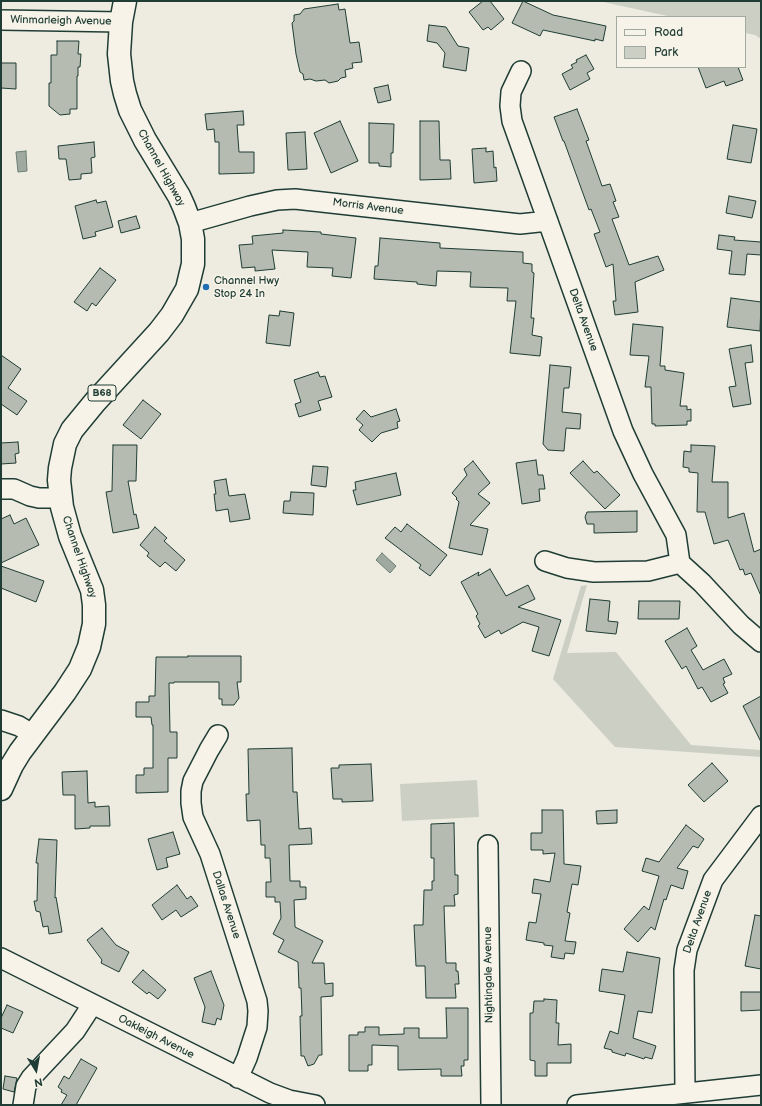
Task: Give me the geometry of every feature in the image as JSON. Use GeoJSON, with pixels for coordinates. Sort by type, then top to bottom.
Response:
{"type":"FeatureCollection","features":[{"type":"Feature","properties":{"kind":"main road","name":"Channel Highway"},"geometry":{"type":"LineString","coordinates":[[1,789],[12,765],[32,734],[65,692],[80,669],[89,647],[94,624],[92,590],[70,536],[61,498],[60,468],[65,444],[72,430],[95,402],[159,332],[172,315],[187,289],[191,276],[194,251],[190,223],[179,196],[145,140],[124,94],[120,67],[121,22],[125,1]]}},
{"type":"Feature","properties":{"kind":"street","name":"Winmarleigh Avenue"},"geometry":{"type":"LineString","coordinates":[[1,20],[121,22]]}},
{"type":"Feature","properties":{"kind":"street","name":"Delta Avenue"},"geometry":{"type":"LineString","coordinates":[[521,72],[511,92],[510,106],[512,122],[624,431],[643,474],[676,535],[680,563]]}},
{"type":"Feature","properties":{"kind":"street","name":"Morris Avenue"},"geometry":{"type":"LineString","coordinates":[[190,223],[250,206],[277,200],[295,199],[520,224],[548,221]]}},
{"type":"Feature","properties":{"kind":"street"},"geometry":{"type":"LineString","coordinates":[[1,489],[14,489],[39,498],[61,498]]}},
{"type":"Feature","properties":{"kind":"street"},"geometry":{"type":"LineString","coordinates":[[545,561],[567,568],[594,572],[648,570],[680,563],[702,583],[741,625],[761,642]]}},
{"type":"Feature","properties":{"kind":"street"},"geometry":{"type":"LineString","coordinates":[[1,720],[19,726],[32,734]]}},
{"type":"Feature","properties":{"kind":"street","name":"Dallas Avenue"},"geometry":{"type":"LineString","coordinates":[[218,735],[193,781],[191,791],[193,817],[210,854],[258,1011],[257,1027],[248,1058],[238,1078]]}},
{"type":"Feature","properties":{"kind":"street","name":"Delta Avenue"},"geometry":{"type":"LineString","coordinates":[[685,1092],[684,970],[687,950],[713,880],[761,816]]}},
{"type":"Feature","properties":{"kind":"street","name":"Nightingale Avenue"},"geometry":{"type":"LineString","coordinates":[[488,845],[491,1105]]}},
{"type":"Feature","properties":{"kind":"street","name":"Oakleigh Avenue"},"geometry":{"type":"LineString","coordinates":[[1,958],[270,1093],[289,1100],[315,1105]]}},
{"type":"Feature","properties":{"kind":"street"},"geometry":{"type":"LineString","coordinates":[[23,1105],[26,1086],[31,1078],[75,1031],[92,1005]]}},
{"type":"Feature","properties":{"kind":"street"},"geometry":{"type":"LineString","coordinates":[[577,1105],[685,1092],[761,1085]]}},
{"type":"Feature","properties":{"kind":"green space"},"geometry":{"type":"Polygon","coordinates":[[[599,1],[761,1],[761,39],[755,35],[746,33],[746,16],[667,16],[599,1]]]}},
{"type":"Feature","properties":{"kind":"green space"},"geometry":{"type":"Polygon","coordinates":[[[587,585],[567,653],[616,652],[691,745],[761,750],[761,757],[615,747],[553,679],[581,586],[587,585]]]}},
{"type":"Feature","properties":{"kind":"green space"},"geometry":{"type":"Polygon","coordinates":[[[477,780],[479,817],[402,821],[400,784],[477,780]]]}},
{"type":"Feature","properties":{"kind":"shaded area"},"geometry":{"type":"Polygon","coordinates":[[[26,151],[27,171],[18,172],[16,152],[26,151]]]}},
{"type":"Feature","properties":{"kind":"shaded area"},"geometry":{"type":"Polygon","coordinates":[[[382,553],[396,566],[390,573],[376,560],[382,553]]]}},
{"type":"Feature","properties":{"kind":"building"},"geometry":{"type":"Polygon","coordinates":[[[483,1],[490,1],[504,19],[491,30],[488,27],[483,30],[469,12],[483,1]]]}},
{"type":"Feature","properties":{"kind":"building"},"geometry":{"type":"Polygon","coordinates":[[[523,1],[553,15],[606,26],[603,41],[595,39],[595,41],[543,30],[540,36],[512,23],[523,1]]]}},
{"type":"Feature","properties":{"kind":"building"},"geometry":{"type":"Polygon","coordinates":[[[338,4],[339,10],[345,9],[350,43],[359,42],[362,62],[352,63],[353,68],[345,70],[346,77],[341,78],[338,81],[329,83],[325,80],[304,80],[303,74],[300,72],[296,54],[292,23],[294,21],[294,15],[300,14],[304,9],[338,4]]]}},
{"type":"Feature","properties":{"kind":"building"},"geometry":{"type":"Polygon","coordinates":[[[429,25],[446,27],[458,46],[469,48],[466,71],[443,67],[445,53],[437,43],[427,41],[429,25]]]}},
{"type":"Feature","properties":{"kind":"building"},"geometry":{"type":"Polygon","coordinates":[[[57,41],[79,41],[78,54],[81,54],[80,67],[78,67],[77,76],[77,109],[70,109],[70,114],[60,115],[49,106],[51,55],[57,55],[57,41]]]}},
{"type":"Feature","properties":{"kind":"building"},"geometry":{"type":"Polygon","coordinates":[[[586,55],[594,69],[587,73],[590,79],[570,90],[562,74],[573,68],[571,65],[577,62],[576,60],[586,55]]]}},
{"type":"Feature","properties":{"kind":"building"},"geometry":{"type":"Polygon","coordinates":[[[1,63],[16,63],[16,89],[1,88],[1,63]]]}},
{"type":"Feature","properties":{"kind":"building"},"geometry":{"type":"Polygon","coordinates":[[[698,68],[738,68],[743,80],[726,86],[724,81],[706,88],[698,68]]]}},
{"type":"Feature","properties":{"kind":"building"},"geometry":{"type":"Polygon","coordinates":[[[388,85],[391,100],[378,103],[374,88],[388,85]]]}},
{"type":"Feature","properties":{"kind":"building"},"geometry":{"type":"Polygon","coordinates":[[[577,109],[589,140],[586,141],[602,186],[610,184],[616,201],[613,202],[619,217],[612,219],[629,265],[658,256],[664,270],[635,282],[638,312],[615,315],[613,301],[616,301],[613,264],[606,267],[594,234],[600,232],[591,209],[589,210],[554,117],[577,109]]]}},
{"type":"Feature","properties":{"kind":"building"},"geometry":{"type":"Polygon","coordinates":[[[243,111],[244,125],[237,125],[239,152],[254,152],[254,173],[219,174],[219,142],[215,142],[214,129],[207,130],[205,114],[243,111]]]}},
{"type":"Feature","properties":{"kind":"building"},"geometry":{"type":"Polygon","coordinates":[[[340,121],[358,161],[331,173],[314,133],[340,121]]]}},
{"type":"Feature","properties":{"kind":"building"},"geometry":{"type":"Polygon","coordinates":[[[420,121],[439,121],[440,160],[450,160],[451,179],[420,180],[420,121]]]}},
{"type":"Feature","properties":{"kind":"building"},"geometry":{"type":"Polygon","coordinates":[[[369,123],[394,124],[391,167],[379,166],[379,163],[369,163],[369,123]]]}},
{"type":"Feature","properties":{"kind":"building"},"geometry":{"type":"Polygon","coordinates":[[[733,125],[757,129],[751,163],[727,159],[733,125]]]}},
{"type":"Feature","properties":{"kind":"building"},"geometry":{"type":"Polygon","coordinates":[[[305,132],[307,169],[288,170],[286,133],[305,132]]]}},
{"type":"Feature","properties":{"kind":"building"},"geometry":{"type":"Polygon","coordinates":[[[94,142],[95,157],[91,158],[92,173],[81,174],[81,179],[69,180],[66,159],[59,159],[58,146],[94,142]]]}},
{"type":"Feature","properties":{"kind":"building"},"geometry":{"type":"Polygon","coordinates":[[[486,148],[486,152],[493,151],[494,168],[496,167],[497,181],[474,183],[472,149],[486,148]]]}},
{"type":"Feature","properties":{"kind":"building"},"geometry":{"type":"Polygon","coordinates":[[[729,196],[756,201],[752,218],[726,213],[729,196]]]}},
{"type":"Feature","properties":{"kind":"building"},"geometry":{"type":"Polygon","coordinates":[[[96,200],[97,203],[106,201],[113,227],[95,232],[96,236],[83,239],[75,206],[96,200]]]}},
{"type":"Feature","properties":{"kind":"building"},"geometry":{"type":"Polygon","coordinates":[[[136,216],[140,228],[121,233],[118,221],[136,216]]]}},
{"type":"Feature","properties":{"kind":"building"},"geometry":{"type":"Polygon","coordinates":[[[283,230],[321,232],[321,234],[356,238],[351,278],[332,276],[333,268],[307,267],[308,252],[272,250],[275,269],[255,271],[255,267],[242,268],[239,245],[253,244],[252,236],[283,233],[283,230]]]}},
{"type":"Feature","properties":{"kind":"building"},"geometry":{"type":"Polygon","coordinates":[[[719,235],[735,237],[734,240],[761,242],[761,255],[747,254],[745,275],[729,274],[732,251],[717,249],[719,235]]]}},
{"type":"Feature","properties":{"kind":"building"},"geometry":{"type":"Polygon","coordinates":[[[380,238],[440,243],[440,248],[523,252],[523,263],[532,264],[532,272],[534,273],[531,318],[534,318],[532,335],[542,337],[540,356],[510,353],[516,301],[507,301],[508,288],[470,287],[471,272],[437,271],[436,286],[417,284],[417,282],[374,279],[375,266],[378,266],[380,238]]]}},
{"type":"Feature","properties":{"kind":"building"},"geometry":{"type":"Polygon","coordinates":[[[100,268],[116,280],[96,306],[92,303],[87,311],[74,302],[100,268]]]}},
{"type":"Feature","properties":{"kind":"building"},"geometry":{"type":"Polygon","coordinates":[[[731,298],[761,302],[760,331],[727,327],[731,298]]]}},
{"type":"Feature","properties":{"kind":"building"},"geometry":{"type":"Polygon","coordinates":[[[280,311],[294,313],[290,346],[266,343],[269,315],[279,316],[280,311]]]}},
{"type":"Feature","properties":{"kind":"building"},"geometry":{"type":"Polygon","coordinates":[[[633,324],[663,327],[660,366],[665,366],[665,370],[684,373],[680,406],[687,406],[687,410],[691,409],[691,421],[687,421],[687,425],[655,426],[655,424],[652,424],[651,387],[645,387],[649,356],[630,355],[633,324]]]}},
{"type":"Feature","properties":{"kind":"building"},"geometry":{"type":"Polygon","coordinates":[[[751,345],[753,362],[745,363],[751,404],[733,407],[729,387],[736,386],[729,349],[751,345]]]}},
{"type":"Feature","properties":{"kind":"building"},"geometry":{"type":"Polygon","coordinates":[[[1,355],[21,369],[8,388],[27,401],[17,415],[1,404],[1,355]]]}},
{"type":"Feature","properties":{"kind":"building"},"geometry":{"type":"Polygon","coordinates":[[[550,365],[571,367],[569,388],[564,388],[562,412],[581,414],[580,429],[566,428],[564,451],[548,450],[543,444],[550,365]]]}},
{"type":"Feature","properties":{"kind":"building"},"geometry":{"type":"Polygon","coordinates":[[[318,372],[320,377],[325,376],[332,397],[318,401],[321,410],[299,417],[295,404],[301,402],[294,380],[318,372]]]}},
{"type":"Feature","properties":{"kind":"building"},"geometry":{"type":"Polygon","coordinates":[[[143,400],[161,414],[141,439],[123,425],[143,400]]]}},
{"type":"Feature","properties":{"kind":"building"},"geometry":{"type":"Polygon","coordinates":[[[396,409],[400,421],[397,422],[398,428],[381,433],[372,442],[359,430],[363,425],[356,419],[364,410],[371,417],[396,409]]]}},
{"type":"Feature","properties":{"kind":"building"},"geometry":{"type":"Polygon","coordinates":[[[18,442],[19,453],[15,454],[16,463],[1,464],[1,443],[18,442]]]}},
{"type":"Feature","properties":{"kind":"building"},"geometry":{"type":"Polygon","coordinates":[[[113,445],[137,445],[136,481],[128,481],[134,515],[136,514],[139,528],[113,533],[106,492],[112,491],[113,445]]]}},
{"type":"Feature","properties":{"kind":"building"},"geometry":{"type":"Polygon","coordinates":[[[691,445],[715,446],[712,482],[728,482],[728,518],[744,513],[754,552],[761,549],[761,596],[751,573],[745,575],[743,569],[740,570],[728,540],[714,544],[705,512],[697,512],[698,473],[689,472],[689,468],[683,467],[684,451],[691,452],[691,445]]]}},
{"type":"Feature","properties":{"kind":"building"},"geometry":{"type":"Polygon","coordinates":[[[536,460],[538,475],[543,475],[545,489],[539,489],[540,501],[522,504],[516,463],[536,460]]]}},
{"type":"Feature","properties":{"kind":"building"},"geometry":{"type":"Polygon","coordinates":[[[473,461],[490,483],[478,494],[490,503],[470,525],[488,529],[482,555],[449,548],[459,502],[452,493],[467,475],[464,469],[473,461]]]}},
{"type":"Feature","properties":{"kind":"building"},"geometry":{"type":"Polygon","coordinates":[[[583,461],[594,473],[597,471],[620,495],[605,509],[570,473],[583,461]]]}},
{"type":"Feature","properties":{"kind":"building"},"geometry":{"type":"Polygon","coordinates":[[[313,466],[328,467],[326,487],[311,485],[313,466]]]}},
{"type":"Feature","properties":{"kind":"building"},"geometry":{"type":"Polygon","coordinates":[[[396,473],[401,495],[357,505],[353,490],[356,490],[355,482],[396,473]]]}},
{"type":"Feature","properties":{"kind":"building"},"geometry":{"type":"Polygon","coordinates":[[[226,479],[229,496],[245,494],[250,519],[230,522],[228,509],[216,511],[214,481],[226,479]]]}},
{"type":"Feature","properties":{"kind":"building"},"geometry":{"type":"Polygon","coordinates":[[[291,492],[314,493],[313,515],[283,513],[284,501],[290,501],[291,492]]]}},
{"type":"Feature","properties":{"kind":"building"},"geometry":{"type":"Polygon","coordinates":[[[637,511],[637,532],[594,533],[594,524],[587,524],[585,517],[587,512],[637,511]]]}},
{"type":"Feature","properties":{"kind":"building"},"geometry":{"type":"Polygon","coordinates":[[[10,515],[14,524],[26,518],[39,545],[1,563],[1,519],[10,515]]]}},
{"type":"Feature","properties":{"kind":"building"},"geometry":{"type":"Polygon","coordinates":[[[407,524],[447,555],[430,576],[419,568],[421,565],[385,538],[395,527],[401,532],[407,524]]]}},
{"type":"Feature","properties":{"kind":"building"},"geometry":{"type":"Polygon","coordinates":[[[155,527],[167,538],[164,541],[185,560],[176,571],[165,562],[160,567],[147,556],[149,553],[140,545],[155,527]]]}},
{"type":"Feature","properties":{"kind":"building"},"geometry":{"type":"Polygon","coordinates":[[[1,566],[44,581],[36,602],[1,588],[1,566]]]}},
{"type":"Feature","properties":{"kind":"building"},"geometry":{"type":"Polygon","coordinates":[[[490,569],[506,596],[528,585],[535,599],[518,607],[561,620],[549,656],[532,651],[539,627],[523,622],[501,634],[499,630],[485,638],[478,626],[480,624],[476,616],[478,614],[461,582],[479,572],[478,576],[490,569]]]}},
{"type":"Feature","properties":{"kind":"building"},"geometry":{"type":"Polygon","coordinates":[[[590,599],[610,601],[608,621],[618,622],[616,634],[586,631],[590,599]]]}},
{"type":"Feature","properties":{"kind":"building"},"geometry":{"type":"Polygon","coordinates":[[[639,601],[680,601],[679,619],[638,619],[639,601]]]}},
{"type":"Feature","properties":{"kind":"building"},"geometry":{"type":"Polygon","coordinates":[[[687,628],[697,646],[691,650],[703,670],[724,659],[732,674],[723,678],[725,683],[723,684],[728,693],[711,702],[702,687],[698,689],[686,666],[682,669],[665,641],[687,628]]]}},
{"type":"Feature","properties":{"kind":"building"},"geometry":{"type":"Polygon","coordinates":[[[241,656],[241,682],[237,682],[239,698],[234,705],[222,705],[222,699],[219,699],[219,682],[169,683],[170,732],[177,732],[177,758],[168,758],[168,792],[136,793],[136,775],[144,775],[144,768],[153,768],[153,725],[151,717],[136,717],[136,702],[149,702],[149,696],[155,696],[156,657],[241,656]]]}},
{"type":"Feature","properties":{"kind":"building"},"geometry":{"type":"Polygon","coordinates":[[[761,696],[761,742],[743,706],[761,696]]]}},
{"type":"Feature","properties":{"kind":"building"},"geometry":{"type":"Polygon","coordinates":[[[292,748],[293,792],[297,792],[299,829],[311,828],[312,844],[289,845],[290,881],[300,881],[300,887],[306,887],[306,899],[294,900],[295,927],[323,941],[312,963],[324,963],[325,984],[333,983],[333,996],[321,997],[322,1055],[319,1055],[314,1064],[308,1066],[304,1056],[301,1056],[300,1016],[302,1016],[298,962],[278,952],[284,940],[273,934],[281,918],[280,902],[275,902],[275,897],[266,897],[266,882],[271,882],[270,858],[265,858],[265,845],[261,845],[260,820],[247,821],[246,794],[249,794],[248,749],[292,748]]]}},
{"type":"Feature","properties":{"kind":"building"},"geometry":{"type":"Polygon","coordinates":[[[712,763],[728,781],[704,802],[688,785],[712,763]]]}},
{"type":"Feature","properties":{"kind":"building"},"geometry":{"type":"Polygon","coordinates":[[[371,764],[373,801],[342,802],[342,799],[333,799],[331,768],[339,768],[339,765],[371,764]]]}},
{"type":"Feature","properties":{"kind":"building"},"geometry":{"type":"Polygon","coordinates":[[[87,771],[88,803],[95,802],[95,807],[109,806],[110,826],[90,826],[90,828],[75,829],[75,795],[63,795],[62,772],[87,771]]]}},
{"type":"Feature","properties":{"kind":"building"},"geometry":{"type":"Polygon","coordinates":[[[542,810],[563,810],[564,864],[581,866],[578,885],[572,884],[567,912],[570,913],[565,941],[576,942],[574,954],[565,953],[564,959],[551,957],[553,946],[526,940],[529,922],[536,923],[541,894],[532,893],[534,879],[550,882],[555,853],[543,854],[543,850],[531,850],[531,833],[542,833],[542,810]]]}},
{"type":"Feature","properties":{"kind":"building"},"geometry":{"type":"Polygon","coordinates":[[[617,810],[617,823],[597,824],[596,811],[617,810]]]}},
{"type":"Feature","properties":{"kind":"building"},"geometry":{"type":"Polygon","coordinates":[[[454,823],[455,875],[458,875],[458,894],[454,895],[455,906],[444,906],[446,963],[456,963],[459,984],[455,984],[456,998],[426,998],[425,966],[416,966],[414,925],[423,925],[424,890],[432,890],[432,881],[434,881],[434,858],[431,858],[431,824],[454,823]]]}},
{"type":"Feature","properties":{"kind":"building"},"geometry":{"type":"Polygon","coordinates":[[[686,825],[704,839],[698,848],[693,846],[677,868],[688,871],[683,889],[671,885],[666,900],[664,899],[655,930],[651,927],[638,942],[624,929],[644,906],[649,910],[659,876],[642,871],[646,858],[659,862],[686,825]]]}},
{"type":"Feature","properties":{"kind":"building"},"geometry":{"type":"Polygon","coordinates":[[[173,832],[180,854],[166,858],[168,867],[157,870],[148,839],[173,832]]]}},
{"type":"Feature","properties":{"kind":"building"},"geometry":{"type":"Polygon","coordinates":[[[39,839],[57,840],[55,898],[56,897],[62,932],[49,934],[48,926],[43,927],[40,912],[36,911],[34,901],[37,901],[38,863],[36,863],[39,839]]]}},
{"type":"Feature","properties":{"kind":"building"},"geometry":{"type":"Polygon","coordinates":[[[177,885],[187,899],[191,896],[198,906],[181,917],[176,910],[162,920],[152,905],[177,885]]]}},
{"type":"Feature","properties":{"kind":"building"},"geometry":{"type":"Polygon","coordinates":[[[755,915],[761,916],[761,969],[745,966],[755,915]]]}},
{"type":"Feature","properties":{"kind":"building"},"geometry":{"type":"Polygon","coordinates":[[[102,928],[116,945],[129,952],[119,972],[101,963],[102,960],[87,940],[102,928]]]}},
{"type":"Feature","properties":{"kind":"building"},"geometry":{"type":"Polygon","coordinates":[[[627,952],[660,958],[652,1013],[638,1011],[633,1038],[656,1046],[652,1059],[645,1057],[644,1059],[626,1053],[625,1056],[604,1048],[610,1031],[618,1034],[625,995],[599,991],[602,969],[623,972],[627,952]]]}},
{"type":"Feature","properties":{"kind":"building"},"geometry":{"type":"Polygon","coordinates":[[[143,970],[166,990],[158,999],[149,992],[147,994],[132,982],[143,970]]]}},
{"type":"Feature","properties":{"kind":"building"},"geometry":{"type":"Polygon","coordinates":[[[211,971],[224,1005],[221,1020],[217,1018],[215,1025],[202,1022],[205,1007],[194,978],[211,971]]]}},
{"type":"Feature","properties":{"kind":"building"},"geometry":{"type":"Polygon","coordinates":[[[741,992],[761,992],[761,1010],[741,1011],[741,992]]]}},
{"type":"Feature","properties":{"kind":"building"},"geometry":{"type":"Polygon","coordinates":[[[544,999],[557,1000],[556,1023],[559,1023],[558,1045],[571,1044],[571,1063],[547,1063],[547,1076],[535,1076],[535,1061],[530,1060],[530,1013],[533,1013],[534,1001],[544,1001],[544,999]]]}},
{"type":"Feature","properties":{"kind":"building"},"geometry":{"type":"Polygon","coordinates":[[[7,1005],[23,1012],[13,1033],[1,1028],[1,1018],[7,1005]]]}},
{"type":"Feature","properties":{"kind":"building"},"geometry":{"type":"Polygon","coordinates":[[[446,1008],[468,1008],[468,1060],[464,1060],[464,1066],[461,1066],[462,1076],[441,1076],[441,1069],[398,1070],[398,1046],[372,1045],[372,1065],[368,1065],[368,1071],[349,1071],[349,1035],[358,1035],[358,1032],[365,1032],[365,1027],[379,1027],[379,1035],[404,1034],[404,1028],[419,1028],[419,1038],[447,1038],[446,1008]]]}},
{"type":"Feature","properties":{"kind":"building"},"geometry":{"type":"Polygon","coordinates":[[[81,1059],[97,1068],[76,1105],[61,1105],[67,1095],[61,1092],[62,1090],[58,1087],[64,1076],[69,1079],[81,1059]]]}},
{"type":"Feature","properties":{"kind":"building"},"geometry":{"type":"Polygon","coordinates":[[[5,1076],[17,1078],[14,1092],[3,1089],[5,1076]]]}},
{"type":"Feature","properties":{"kind":"place","name":"Channel Hwy Stop 24 In"},"geometry":{"type":"Point","coordinates":[206,287]}}]}
